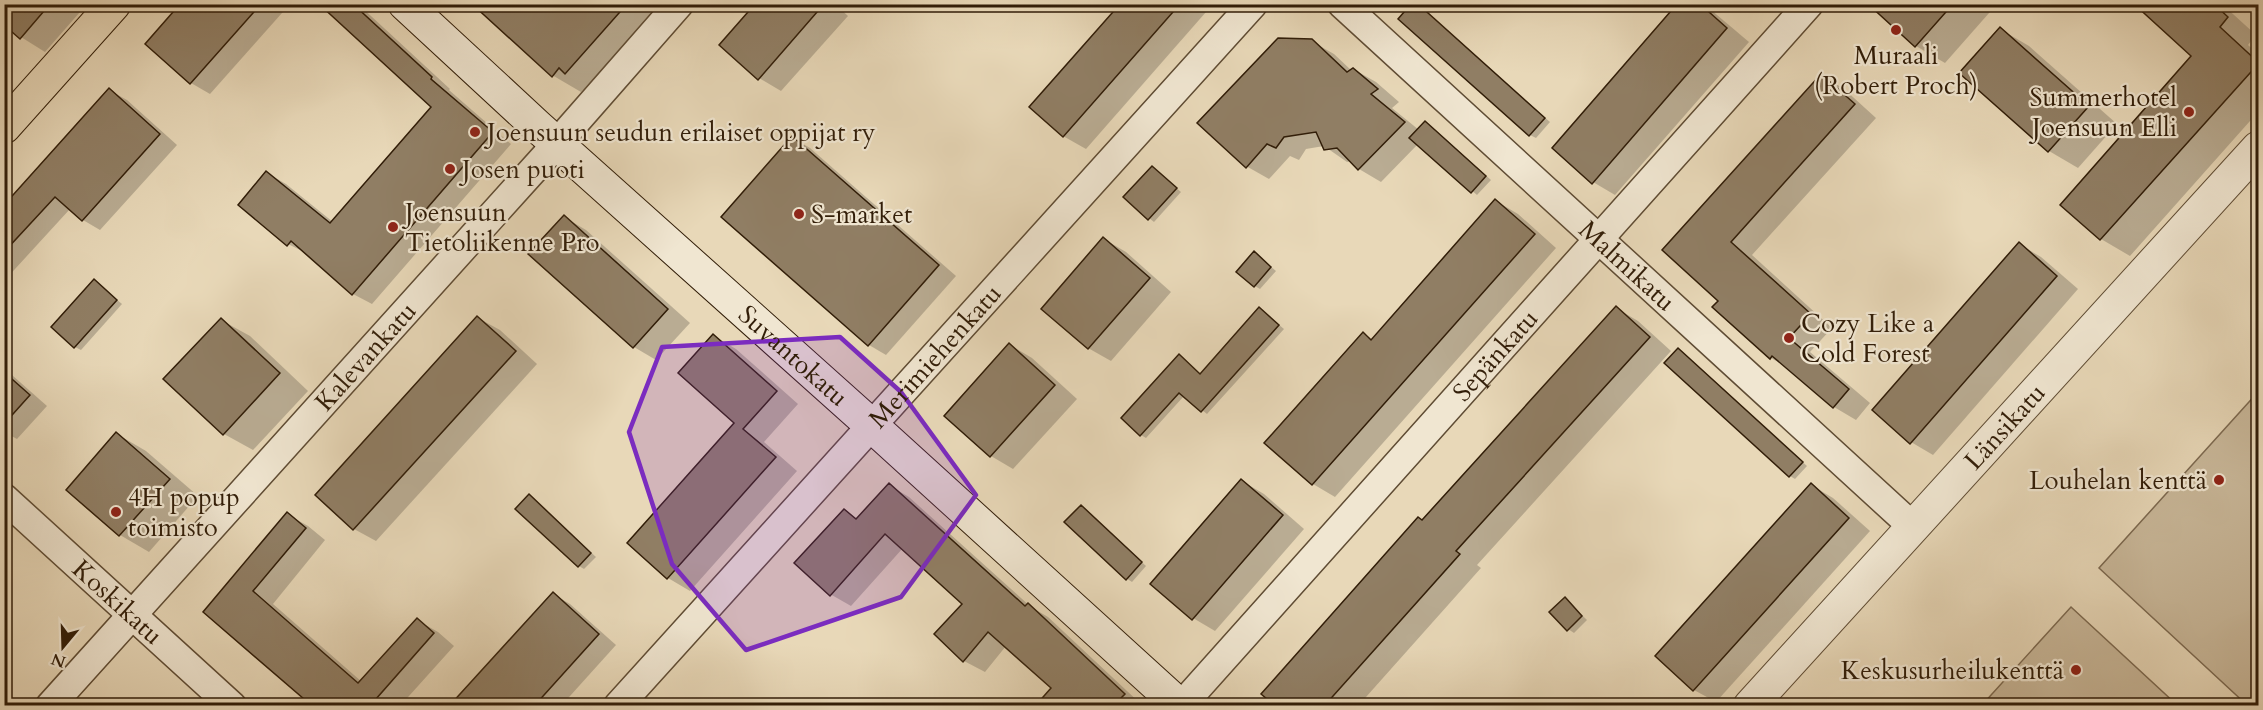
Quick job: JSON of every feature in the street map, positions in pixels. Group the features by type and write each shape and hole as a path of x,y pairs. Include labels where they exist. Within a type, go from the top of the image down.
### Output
{"main road":[{"path":"4,127 114,4"},
{"name":"Suvantokatu","path":"405,4 1180,705"},
{"name":"Länsikatu","path":"1750,705 2259,148"}],"street":[{"name":"Kalevankatu","path":"50,705 680,4"},
{"name":"Merimiehenkatu","path":"618,705 1253,4"},
{"name":"Malmikatu","path":"1342,4 1912,526"},
{"name":"Sepänkatu","path":"1180,705 1809,4"},
{"name":"Koskikatu","path":"4,498 232,705"}],"highlighted area":[{"path":"840,337 901,392 976,495 901,597 746,650 672,564 629,432 662,347"}],"shaded area":[{"name":"Louhelan kenttä","path":"2258,392 2258,705 2248,706 2099,568"},
{"name":"Keskusurheilukenttä","path":"2071,607 2177,705 1982,705"}],"building":[{"path":"4,4 50,4 20,39 4,25"},
{"path":"180,4 261,4 190,84 145,44"},
{"path":"319,4 353,4 432,77 431,79 493,132 352,295 291,241 287,246 238,205 266,171 330,223 431,107"},
{"path":"472,4 627,4 565,74 559,68 552,77"},
{"path":"755,4 824,4 758,80 719,45"},
{"path":"1120,4 1180,4 1063,137 1029,107"},
{"path":"1411,4 1418,4 1545,118 1529,136 1398,19"},
{"path":"1677,4 1700,4 1727,28 1592,184 1552,148"},
{"path":"1868,4 1953,4 1915,47"},
{"path":"2134,4 2214,4 2228,17 2220,27 2259,63 2100,240 2060,205 2191,56"},
{"path":"2000,27 2089,106 2048,152 1959,73"},
{"path":"1278,38 1312,39 1347,72 1353,68 1378,89 1371,94 1405,122 1358,170 1337,148 1324,150 1316,132 1284,137 1276,148 1267,144 1246,168 1197,123"},
{"path":"1821,74 1855,104 1731,242 1811,314 1789,338 1849,389 1833,408 1772,356 1770,359 1712,307 1718,301 1662,250"},
{"path":"109,88 160,134 82,221 55,197 4,252 4,205"},
{"path":"1425,121 1486,176 1471,193 1409,138"},
{"path":"792,136 939,265 868,346 721,217"},
{"path":"1152,166 1177,188 1148,220 1123,197"},
{"path":"1495,199 1535,234 1312,485 1264,443 1363,332 1371,340"},
{"path":"564,215 668,309 633,348 528,254"},
{"path":"1103,237 1150,278 1088,349 1041,309"},
{"path":"2019,242 2057,276 1910,444 1872,410"},
{"path":"1254,251 1271,267 1254,287 1236,272"},
{"path":"94,279 117,300 74,348 51,327"},
{"path":"1616,306 1650,337 1456,551 1460,554 1325,705 1274,705 1261,694 1418,517 1422,520"},
{"path":"1259,307 1279,325 1201,412 1179,393 1140,436 1121,418 1179,354 1200,374"},
{"path":"477,316 516,351 353,530 315,495"},
{"path":"221,318 280,373 223,435 163,379"},
{"path":"713,334 777,391 743,429 776,457 667,579 627,543 734,423 678,373"},
{"path":"1009,343 1055,385 990,457 944,416"},
{"path":"1678,348 1803,462 1789,477 1664,363"},
{"path":"4,372 30,395 4,424"},
{"path":"116,432 170,479 119,536 66,490"},
{"path":"1241,479 1283,515 1192,620 1150,584"},
{"path":"889,483 1025,606 1028,603 1125,694 1114,705 1036,705 1051,688 988,632 963,662 934,634 962,604 885,534 830,596 794,563 844,509 856,519"},
{"path":"1811,483 1849,518 1693,691 1655,656"},
{"path":"529,494 591,553 578,567 515,509"},
{"path":"1081,505 1142,562 1126,580 1064,522"},
{"path":"287,512 306,528 253,591 358,683 417,618 434,633 376,699 384,705 311,705 203,612"},
{"path":"553,592 599,634 535,705 450,705"},
{"path":"1565,597 1582,616 1567,631 1549,612"}],"place":[{"name":"Muraali (Robert Proch)","path":"1896,30"},
{"name":"Summerhotel Joensuun Elli","path":"2189,112"},
{"name":"Joensuun seudun erilaiset oppijat ry","path":"475,132"},
{"name":"Josen puoti","path":"450,169"},
{"name":"S-market","path":"799,214"},
{"name":"Joensuun Tietoliikenne Pro","path":"393,227"},
{"name":"Cozy Like a Cold Forest","path":"1789,338"},
{"name":"Louhelan kenttä","path":"2219,480"},
{"name":"4H popup toimisto","path":"116,512"},
{"name":"Keskusurheilukenttä","path":"2076,670"}]}
